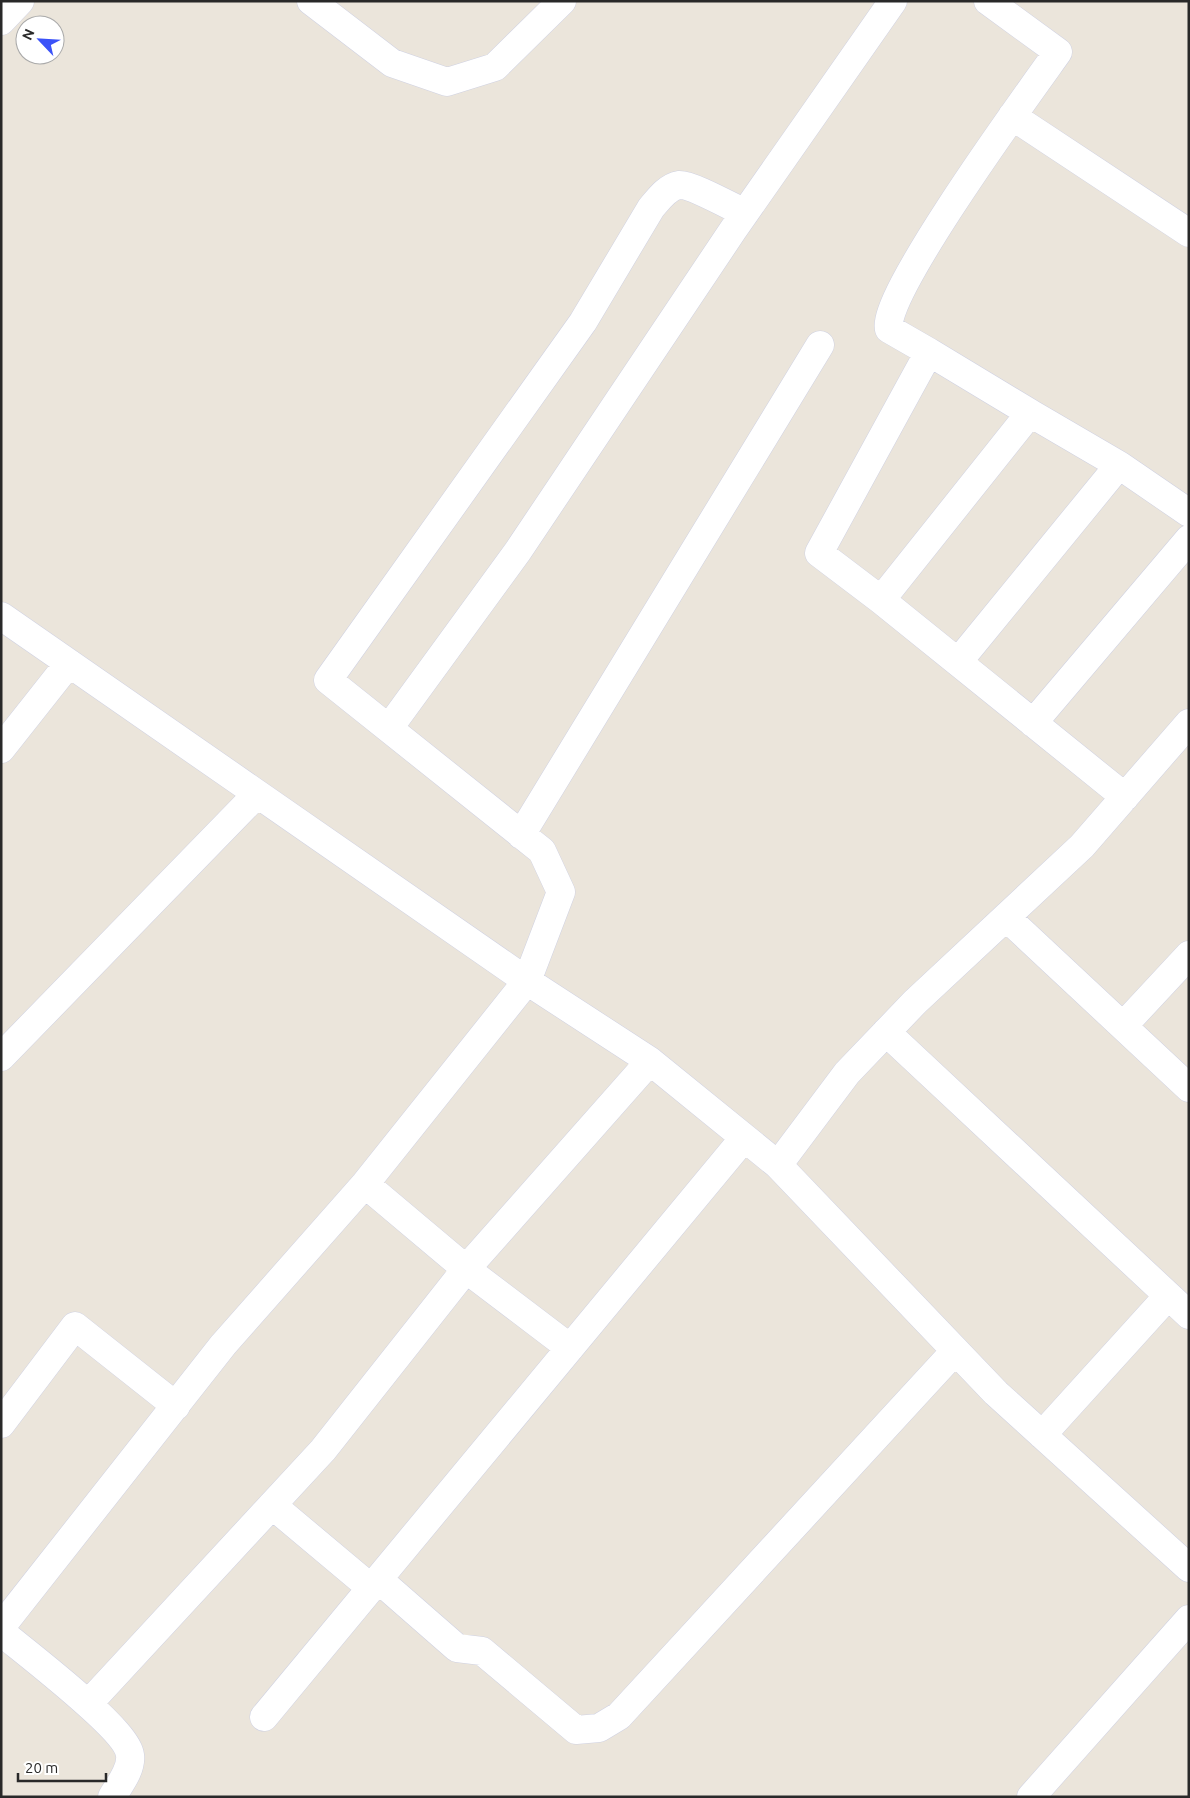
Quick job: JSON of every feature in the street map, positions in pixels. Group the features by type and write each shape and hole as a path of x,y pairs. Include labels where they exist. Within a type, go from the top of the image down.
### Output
{"street":[{"path":"1,21 20,1"},
{"path":"311,1 392,63 447,82 495,67 562,1"},
{"path":"389,728 518,551 745,213 894,1"},
{"path":"988,1 1058,52 1012,116 911,269 889,314 887,324 889,329 1119,465 1189,513"},
{"path":"1012,116 1189,233"},
{"path":"1,1626 223,1345 365,1184 527,981 561,892 542,851 328,680 583,322 651,208 665,192 679,185 696,190 745,213"},
{"path":"521,835 820,345"},
{"path":"929,352 819,553 881,600 1125,797"},
{"path":"881,600 1030,414"},
{"path":"958,662 1119,465"},
{"path":"1033,723 1189,539"},
{"path":"1,616 527,981 650,1061 778,1165 996,1393 1189,1568"},
{"path":"1,749 69,663"},
{"path":"778,1165 847,1073 915,1002 1082,846 1189,723"},
{"path":"1,1057 257,794"},
{"path":"1006,917 1189,1088"},
{"path":"1123,1026 1189,955"},
{"path":"886,1032 1189,1315"},
{"path":"88,1704 323,1450 466,1269 650,1061"},
{"path":"264,1716 744,1138"},
{"path":"365,1184 466,1269 570,1348"},
{"path":"1042,1434 1168,1296"},
{"path":"1,1424 75,1326 176,1406"},
{"path":"272,1505 457,1648 482,1651 576,1730 599,1728 619,1716 956,1351"},
{"path":"1031,1797 1189,1619"},
{"path":"1,1632 88,1704 128,1745 129,1766 112,1797"}]}
